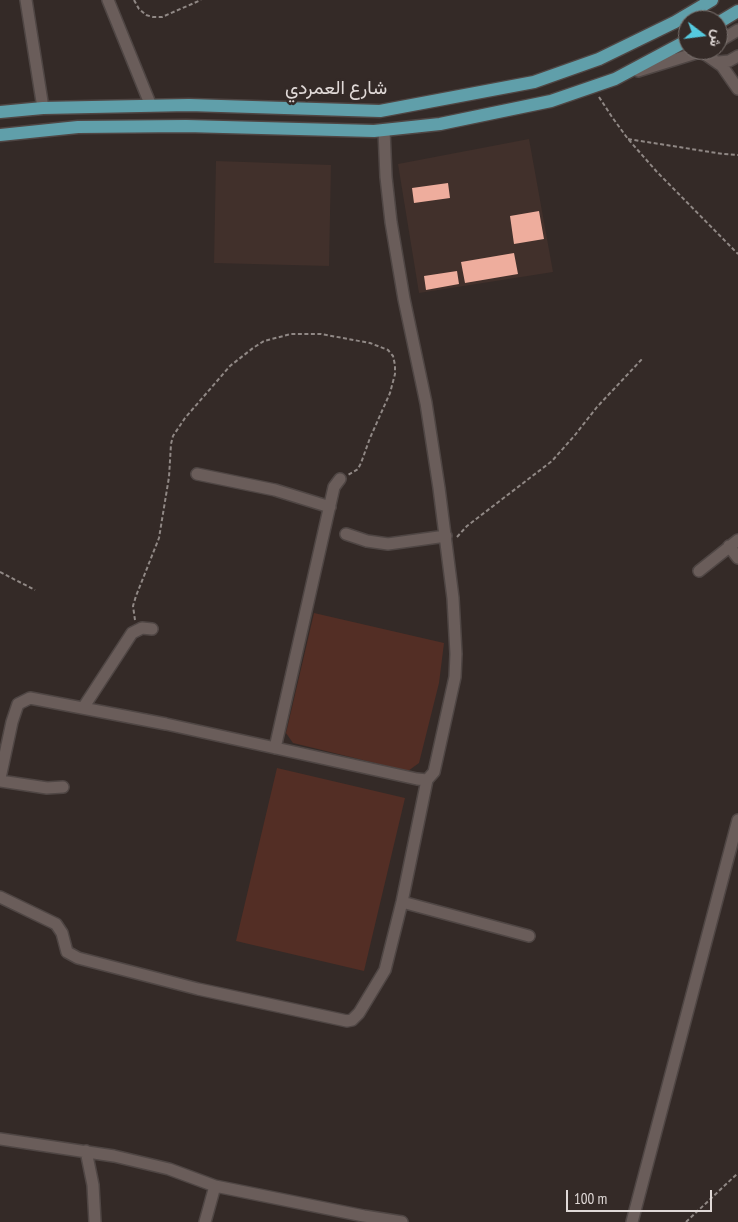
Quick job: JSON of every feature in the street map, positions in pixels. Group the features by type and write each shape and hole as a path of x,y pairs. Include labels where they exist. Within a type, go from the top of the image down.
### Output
{"main road":[{"name":"شارع العمردي","path":"0,112 43,108 190,105 380,111 534,82 599,59 675,22 712,0"},
{"path":"0,135 78,127 186,126 384,130 440,124 551,101 615,79 678,45"}],"street":[{"path":"26,0 43,108"},
{"path":"108,0 151,106"},
{"path":"719,62 729,61 738,56"},
{"path":"615,79 678,58"},
{"path":"716,60 738,89"},
{"path":"0,897 56,924 62,933 67,952 78,958 198,989 347,1021 352,1020 359,1013 385,970 402,902 427,780 431,777 437,764 455,677 455,628 446,536 426,402 404,299 391,222 386,177 384,130"},
{"path":"197,474 275,490 330,507"},
{"path":"275,748 334,487 340,479"},
{"path":"346,534 367,541 388,544 446,536"},
{"path":"699,571 734,543 738,558"},
{"path":"83,708 128,638 136,630 142,628 152,629"},
{"path":"63,787 48,788 0,780 12,722 18,704 30,698 427,780"},
{"path":"632,1222 738,820"},
{"path":"402,902 529,936"},
{"path":"0,1138 86,1151 147,1163 215,1186 402,1222"},
{"path":"86,1151 93,1185 95,1222"},
{"path":"205,1222 215,1186"}],"path":[{"path":"134,0 139,9 146,15 153,17 162,17 201,0"},
{"path":"593,86 628,139 738,254"},
{"path":"628,139 738,155"},
{"path":"136,630 133,606 159,538 169,477 173,436 185,418 230,366 264,341 291,334 321,334 375,344 388,350 393,356 396,365 393,383 370,438 364,458 358,468 340,479"},
{"path":"448,552 456,538 467,526 552,461 596,407 643,358"},
{"path":"0,572 35,590"},
{"path":"686,1222 738,1173"}],"shaded area":[{"path":"529,139 553,272 419,293 398,164"},
{"path":"216,161 331,165 329,266 214,263"},
{"path":"314,613 444,643 439,683 419,763 408,771 293,743 286,733"},
{"path":"277,768 405,798 364,971 236,941"}],"building":[{"path":"448,183 450,198 414,203 412,188"},
{"path":"539,211 544,239 514,244 510,216"},
{"path":"514,253 518,274 465,283 461,262"},
{"path":"457,271 459,284 426,290 424,276"}]}
